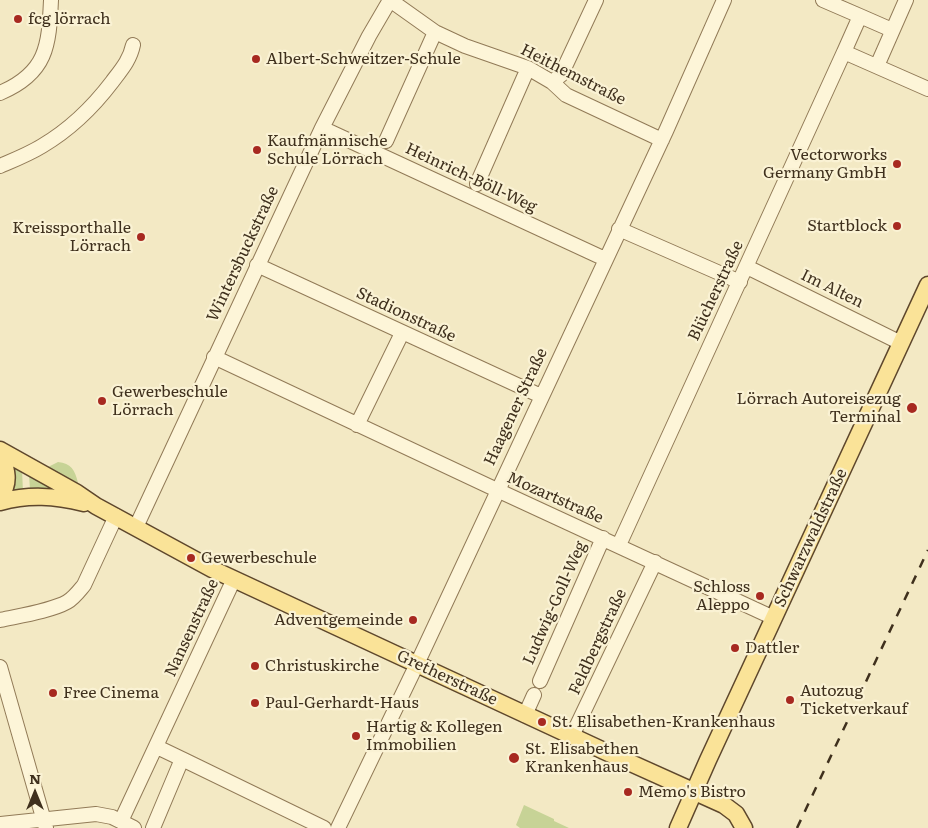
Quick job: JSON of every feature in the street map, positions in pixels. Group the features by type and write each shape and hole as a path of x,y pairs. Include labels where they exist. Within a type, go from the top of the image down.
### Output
{"main road":[{"name":"Schwarzwaldstraße","path":"678,828 928,285"},
{"name":"Gretherstraße","path":"0,450 191,558 525,715 724,805 731,809 740,819 744,828"},
{"path":"0,450 7,478 0,496"},
{"name":"Gretherstraße","path":"0,502 46,496 96,506"}],"street":[{"path":"0,94 24,80 36,68 44,55 49,37 51,0"},
{"name":"Heithemstraße","path":"390,0 435,32 464,46 528,68 552,82 566,95 662,140"},
{"name":"Wintersbuckstraße","path":"136,527 322,128 369,36 390,0"},
{"path":"552,82 561,75 596,0"},
{"name":"Haagener Straße","path":"338,828 417,664 662,140 724,0"},
{"path":"824,0 892,30"},
{"path":"877,66 906,0"},
{"name":"Blücherstraße","path":"619,545 860,16"},
{"path":"386,142 435,32"},
{"path":"0,166 42,146 65,130 94,104 123,68 131,54 133,45"},
{"path":"844,52 928,90"},
{"path":"478,184 528,68"},
{"name":"Heinrich-Böll-Weg","path":"322,128 605,259"},
{"path":"619,229 740,282"},
{"name":"Stadionstraße","path":"257,265 541,396"},
{"name":"Im Alten","path":"747,267 901,343"},
{"path":"357,425 402,333"},
{"name":"Mozartstraße","path":"214,357 774,618"},
{"path":"0,620 50,608 67,602 76,594 84,585 116,516"},
{"name":"Ludwig-Goll-Weg","path":"540,681 603,538"},
{"name":"Feldbergstraße","path":"572,736 655,562"},
{"name":"Nansenstraße","path":"121,821 234,579"},
{"path":"0,667 45,823"},
{"path":"525,715 534,695"},
{"path":"157,747 324,828"},
{"path":"153,828 182,759"},
{"path":"0,824 45,823 96,814 112,817 134,828"}],"green space":[{"path":"58,462 72,468 78,483 48,467"},
{"path":"13,465 22,470 23,492 12,494"},
{"path":"29,474 74,497 30,490"},
{"path":"524,805 569,828 520,828 516,825"}],"railway":[{"path":"797,828 928,550"}],"place":[{"name":"fcg lörrach","path":"18,19"},
{"name":"Albert-Schweitzer-Schule","path":"256,59"},
{"name":"Kaufmännische Schule Lörrach","path":"257,150"},
{"name":"Vectorworks Germany GmbH","path":"897,164"},
{"name":"Startblock","path":"897,226"},
{"name":"Kreissporthalle Lörrach","path":"141,237"},
{"name":"Gewerbeschule Lörrach","path":"102,401"},
{"name":"Lörrach Autoreisezug Terminal","path":"912,408"},
{"name":"Gewerbeschule","path":"191,558"},
{"name":"Schloss Aleppo","path":"760,596"},
{"name":"Adventgemeinde","path":"413,620"},
{"name":"Dattler","path":"735,648"},
{"name":"Christuskirche","path":"255,666"},
{"name":"Free Cinema","path":"53,693"},
{"name":"Autozug Ticketverkauf","path":"790,700"},
{"name":"Paul-Gerhardt-Haus","path":"255,703"},
{"name":"St. Elisabethen-Krankenhaus","path":"542,722"},
{"name":"Hartig & Kollegen Immobilien","path":"356,736"},
{"name":"St. Elisabethen Krankenhaus","path":"514,758"},
{"name":"Memo's Bistro","path":"628,792"}]}
